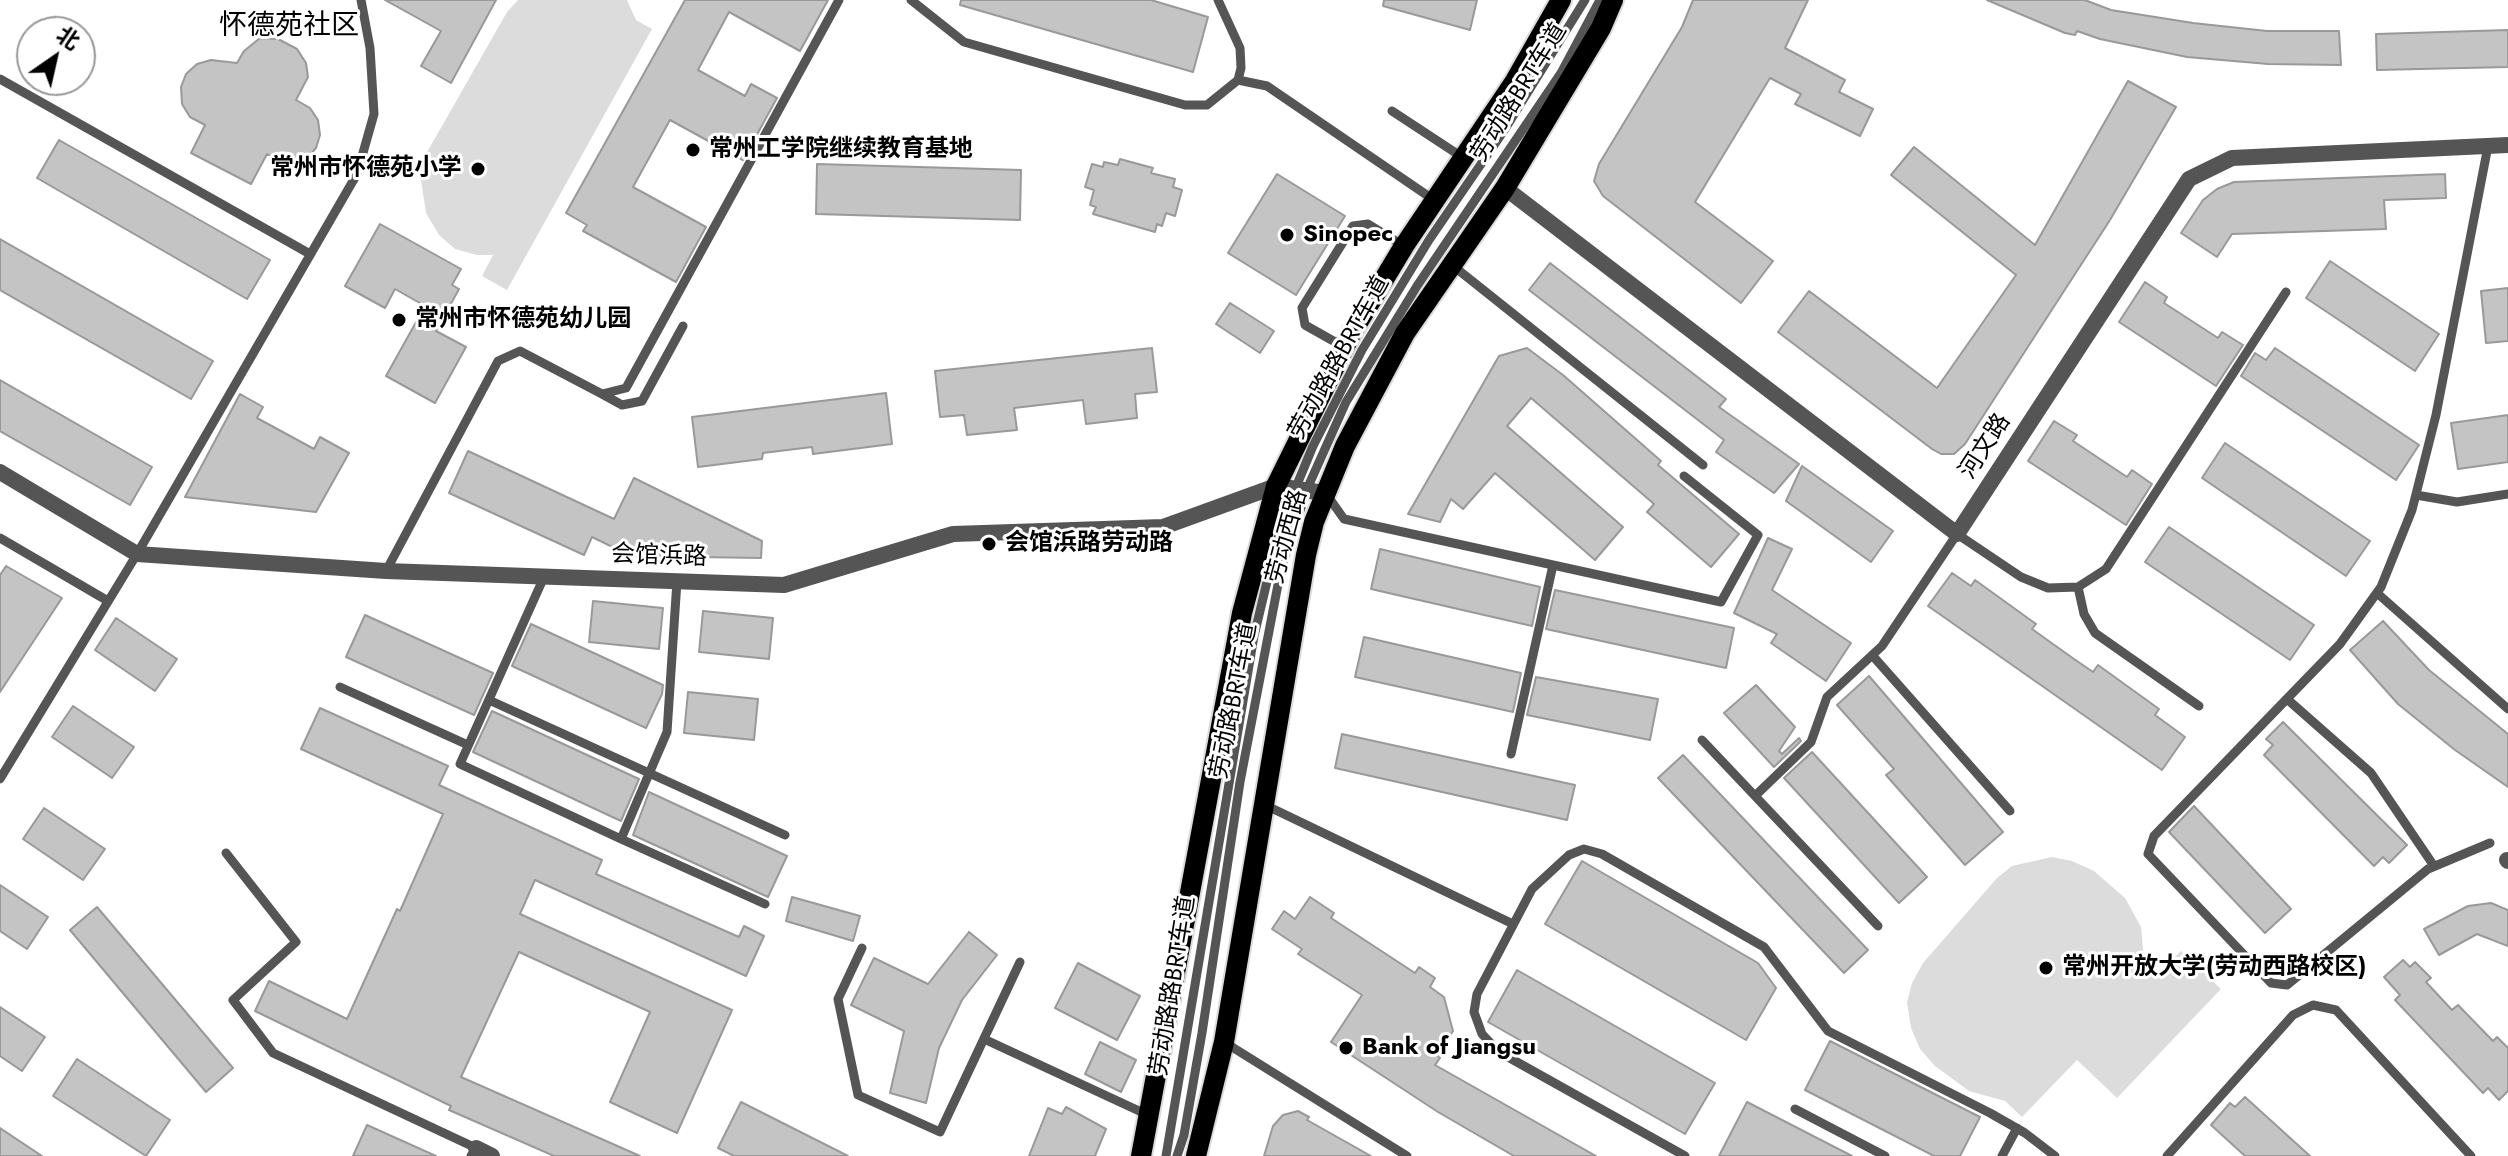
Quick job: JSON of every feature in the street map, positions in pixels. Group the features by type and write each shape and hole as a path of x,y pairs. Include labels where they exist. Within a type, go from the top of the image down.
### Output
{"main road":[{"name":"劳动西路","path":"1141,1156 1242,613 1301,489 1344,348 1404,246 1515,81 1561,0"},
{"name":"劳动西路","path":"1301,489 1345,446 1405,333 1505,188 1601,28 1613,0"},
{"name":"劳动西路","path":"1196,1156 1224,1042 1314,522 1301,489"}],"street":[{"name":"河文路","path":"1957,534 2189,179 2232,158 2508,145"},
{"path":"1505,188 1957,534"},
{"name":"会馆浜路","path":"0,472 137,554 386,571 784,585 953,534 1163,527 1301,489"},
{"path":"474,1152 492,1156"}],"lane":[{"path":"0,779 137,554 357,174 374,114 370,48 361,0"},
{"path":"602,394 626,388 839,0"},
{"path":"911,0 964,42 1185,105 1207,105 1238,80 1240,48 1218,0"},
{"name":"劳动路路BRT车道","path":"1166,1156 1254,636 1276,544 1301,489 1313,446 1362,350 1429,240 1505,129 1585,0"},
{"name":"劳动路BRT车道","path":"1177,1156 1184,1135 1199,1048 1240,782 1281,569 1301,489 1346,402 1417,286 1561,73 1600,0"},
{"path":"0,79 310,254"},
{"path":"1238,80 1267,86 1434,200"},
{"path":"1392,111 1462,157"},
{"path":"2488,146 2436,415 2412,510 2377,593 2340,644 2154,836 2148,854 2271,983 2287,985 2434,866 2490,843"},
{"path":"1344,348 1305,325 1302,308 1353,226 1368,224 1404,246"},
{"path":"1452,265 1703,465"},
{"path":"1755,796 1811,742 1827,697 1882,646 1957,534 2021,577 2048,588 2078,587 2106,569 2286,292"},
{"path":"386,571 498,361 520,351 622,405 642,401 683,326"},
{"path":"1301,489 1344,519 1721,602 1758,535 1684,476"},
{"path":"2416,495 2457,502 2508,494"},
{"path":"0,538 108,601"},
{"path":"1511,754 1553,565"},
{"path":"544,577 460,764 765,904"},
{"path":"621,839 667,732 677,581"},
{"path":"2078,587 2084,614 2095,633 2199,706"},
{"path":"2377,593 2508,709"},
{"path":"1872,655 2010,811"},
{"path":"340,687 468,745"},
{"path":"2287,699 2371,773 2434,866"},
{"path":"489,700 785,835"},
{"path":"1702,740 1878,926"},
{"path":"1263,804 1513,924"},
{"path":"1685,1156 1513,1062 1482,1034 1474,1012 1477,994 1532,889 1569,855 1584,849 1602,854 1764,947 1828,1031 2017,1128 2055,1156"},
{"path":"226,853 296,942 233,1000 273,1053 474,1152"},
{"path":"862,948 838,999 858,1095 940,1132 1020,962"},
{"path":"2167,1156 2293,1015 2313,1005 2336,1010 2471,1156"},
{"path":"984,1039 1150,1116"},
{"path":"1224,1042 1407,1156"},
{"path":"1795,1109 1885,1156"},
{"path":"2002,1156 2017,1128"}],"shaded area":[{"name":"常州市怀德苑小学","path":"518,0 627,0 636,20 652,29 507,290 482,276 493,255 477,255 455,249 439,235 426,213 421,180 426,154 507,12"},
{"path":"2052,857 2072,861 2094,871 2125,898 2141,927 2144,960 2158,974 2181,951 2221,989 2117,1098 2077,1060 2022,1117 2005,1101 1969,1091 1935,1066 1920,1049 1911,1028 1907,1002 1912,983 1923,963 1997,878 2012,866"}],"building":[{"path":"385,0 496,0 451,83 421,66 441,31"},
{"path":"685,0 828,0 800,51 729,12 698,70 745,96 751,84 777,98 743,160 670,120 633,187 706,227 676,282 583,231 587,225 566,213"},
{"path":"961,0 1151,0 1208,17 1193,72 960,5"},
{"path":"1384,0 1477,0 1470,30 1383,6"},
{"path":"1693,0 1808,0 1785,48 1845,80 1839,92 1873,109 1860,136 1795,104 1801,94 1770,78 1695,202 1773,261 1741,303 1603,196 1594,181 1599,164 1682,27"},
{"path":"1987,0 2085,0 2111,10 2193,23 2267,31 2339,31 2341,65 2268,64 2187,57 2100,39 2077,31 2075,35 2065,33"},
{"path":"2508,30 2508,67 2377,70 2376,34"},
{"path":"260,38 278,39 297,49 306,63 308,77 296,100 310,108 318,120 320,135 316,148 305,161 281,162 267,154 251,184 191,153 205,125 190,117 182,104 181,87 186,74 197,64 211,60 237,63 244,51"},
{"path":"2128,81 2176,107 2110,220 1965,444 1954,454 1941,454 1932,449 1778,332 1809,291 1937,388 2016,275 1891,175 1914,147 2035,245"},
{"path":"59,140 270,260 247,299 37,178"},
{"path":"1120,159 1153,168 1151,173 1175,179 1173,187 1182,190 1175,216 1166,213 1162,226 1157,224 1155,232 1093,214 1096,207 1090,205 1094,190 1085,187 1092,164 1103,167 1104,162 1118,165"},
{"path":"817,164 1021,170 1020,220 816,214"},
{"name":"Sinopec","path":"1277,174 1345,216 1296,295 1228,253"},
{"path":"2445,174 2446,198 2384,200 2386,229 2232,234 2217,257 2181,233 2203,200 2217,189 2234,182"},
{"path":"380,224 461,269 452,285 459,289 436,331 466,347 435,403 386,376 425,306 395,289 385,308 345,286"},
{"path":"0,239 213,361 191,399 0,290"},
{"path":"2330,261 2439,334 2415,371 2306,298"},
{"path":"1550,263 1726,399 1719,407 1799,464 1774,493 1716,452 1724,440 1529,290"},
{"path":"2145,282 2167,297 2164,303 2218,338 2222,332 2243,345 2216,386 2119,322"},
{"path":"2508,288 2508,341 2486,343 2481,291"},
{"path":"1230,303 1274,331 1260,353 1216,324"},
{"path":"1152,348 1157,392 1135,394 1137,418 1086,424 1083,400 1014,408 1017,430 967,435 964,415 940,417 935,371"},
{"path":"1527,348 1563,375 1661,461 1658,465 1739,534 1711,567 1647,512 1654,504 1531,398 1507,426 1623,527 1595,560 1495,473 1463,509 1451,499 1440,522 1408,514 1499,356"},
{"path":"2275,348 2419,445 2396,480 2241,376 2255,353 2266,360"},
{"path":"0,380 152,467 130,505 0,431"},
{"path":"886,393 892,444 813,454 812,447 763,453 762,459 698,467 692,417"},
{"path":"240,394 263,407 257,418 314,449 320,437 349,453 316,512 185,497"},
{"path":"2508,415 2508,462 2458,469 2451,423"},
{"path":"2054,421 2077,435 2073,441 2127,477 2132,470 2152,484 2126,525 2028,461"},
{"path":"2225,443 2370,541 2346,576 2202,478"},
{"path":"468,451 614,519 634,478 762,541 761,558 631,556 592,537 584,555 449,493"},
{"path":"1802,466 1893,531 1871,562 1786,501"},
{"path":"2169,527 2314,625 2290,660 2145,562"},
{"path":"1768,538 1792,549 1772,590 1851,643 1826,681 1771,643 1777,634 1734,613"},
{"path":"1380,549 1540,587 1532,626 1371,589"},
{"path":"6,566 62,598 0,692 0,575"},
{"path":"1952,573 1971,586 1975,580 2036,624 2032,629 2074,659 2093,672 2098,665 2159,709 2155,715 2185,737 2162,770 1928,606"},
{"path":"1555,590 1734,628 1726,668 1546,629"},
{"path":"593,601 663,608 659,649 589,642"},
{"path":"703,611 773,618 769,659 699,652"},
{"path":"365,615 493,673 474,715 346,657"},
{"path":"116,618 177,659 155,691 95,650"},
{"path":"2383,621 2429,670 2508,734 2508,787 2398,704 2350,650"},
{"path":"531,624 663,685 646,728 512,666"},
{"path":"1364,637 1521,673 1513,712 1355,677"},
{"path":"1869,676 2003,832 1965,865 1886,775 1894,769 1837,705"},
{"path":"1536,677 1658,699 1650,740 1527,715"},
{"path":"1756,685 1795,727 1779,751 1782,754 1799,738 1801,741 1774,767 1724,713"},
{"path":"688,692 758,699 754,740 684,733"},
{"path":"73,706 134,747 112,778 52,737"},
{"path":"320,708 448,766 439,785 602,860 596,874 739,937 744,926 764,936 746,976 535,880 520,914 732,1010 677,1133 610,1102 650,1012 519,952 461,1077 640,1156 554,1156 449,1110 451,1106 255,1011 269,981 347,1019 443,814 301,749"},
{"path":"492,711 639,779 621,821 473,752"},
{"path":"2283,722 2407,845 2389,863 2383,857 2374,866 2264,755 2273,745 2266,739"},
{"path":"1342,734 1575,785 1567,820 1335,768"},
{"path":"1812,752 1927,877 1899,903 1784,778"},
{"path":"1683,755 1868,950 1844,973 1658,778"},
{"path":"649,792 787,856 768,897 633,835"},
{"path":"2194,806 2291,909 2265,933 2169,832"},
{"path":"44,808 105,849 83,880 23,839"},
{"path":"1582,861 1758,963 1776,988 1746,1040 1545,924"},
{"path":"0,885 48,917 27,949 0,931"},
{"path":"792,897 860,916 853,941 786,921"},
{"path":"1310,897 1334,913 1331,918 1415,973 1419,967 1435,978 1430,987 1444,997 1453,1031 1437,1055 1440,1058 1435,1065 1596,1156 1514,1156 1438,1112 1331,1042 1362,995 1298,954 1302,949 1272,929 1284,911 1295,919"},
{"path":"2491,903 2508,910 2508,946 2477,934 2439,955 2424,929 2468,906"},
{"path":"97,907 233,1068 206,1092 70,930"},
{"path":"969,932 997,955 962,1000 939,1048 926,1103 890,1093 904,1031 851,1005 874,958 928,984"},
{"path":"2403,960 2410,967 2415,962 2431,978 2426,982 2452,1010 2458,1005 2493,1041 2497,1037 2508,1048 2508,1091 2499,1100 2488,1088 2483,1093 2395,1000 2400,995 2384,977"},
{"path":"1078,963 1140,996 1117,1040 1055,1008"},
{"path":"1517,970 1715,1083 1685,1134 1488,1022"},
{"path":"0,1007 45,1037 22,1071 0,1056"},
{"path":"1830,1041 1980,1117 1960,1156 1934,1156 1805,1090"},
{"path":"1100,1042 1136,1060 1121,1092 1085,1074"},
{"path":"77,1059 170,1120 146,1156 53,1096"},
{"path":"2245,1097 2310,1156 2245,1156 2211,1125 2230,1103 2235,1107"},
{"path":"741,1102 848,1156 734,1156 718,1148"},
{"path":"1747,1102 1852,1156 1719,1156"},
{"path":"1066,1107 1106,1129 1095,1156 1029,1156 1048,1108 1062,1114"},
{"path":"1298,1111 1309,1117 1307,1120 1371,1156 1264,1156 1273,1126 1283,1115"},
{"path":"367,1125 436,1156 353,1156"},
{"path":"0,1128 42,1156 0,1156"}],"place":[{"name":"常州工学院继续教育基地","path":"693,150"},
{"name":"常州市怀德苑小学","path":"478,169"},
{"name":"Sinopec","path":"1287,235"},
{"name":"常州市怀德苑幼儿园","path":"399,320"},
{"name":"会馆浜路劳动路","path":"989,544"},
{"name":"常州开放大学(劳动西路校区)","path":"2046,968"},
{"name":"Bank of Jiangsu","path":"1346,1048"}],"district":[{"name":"怀德苑社区","path":"289,27"}]}
